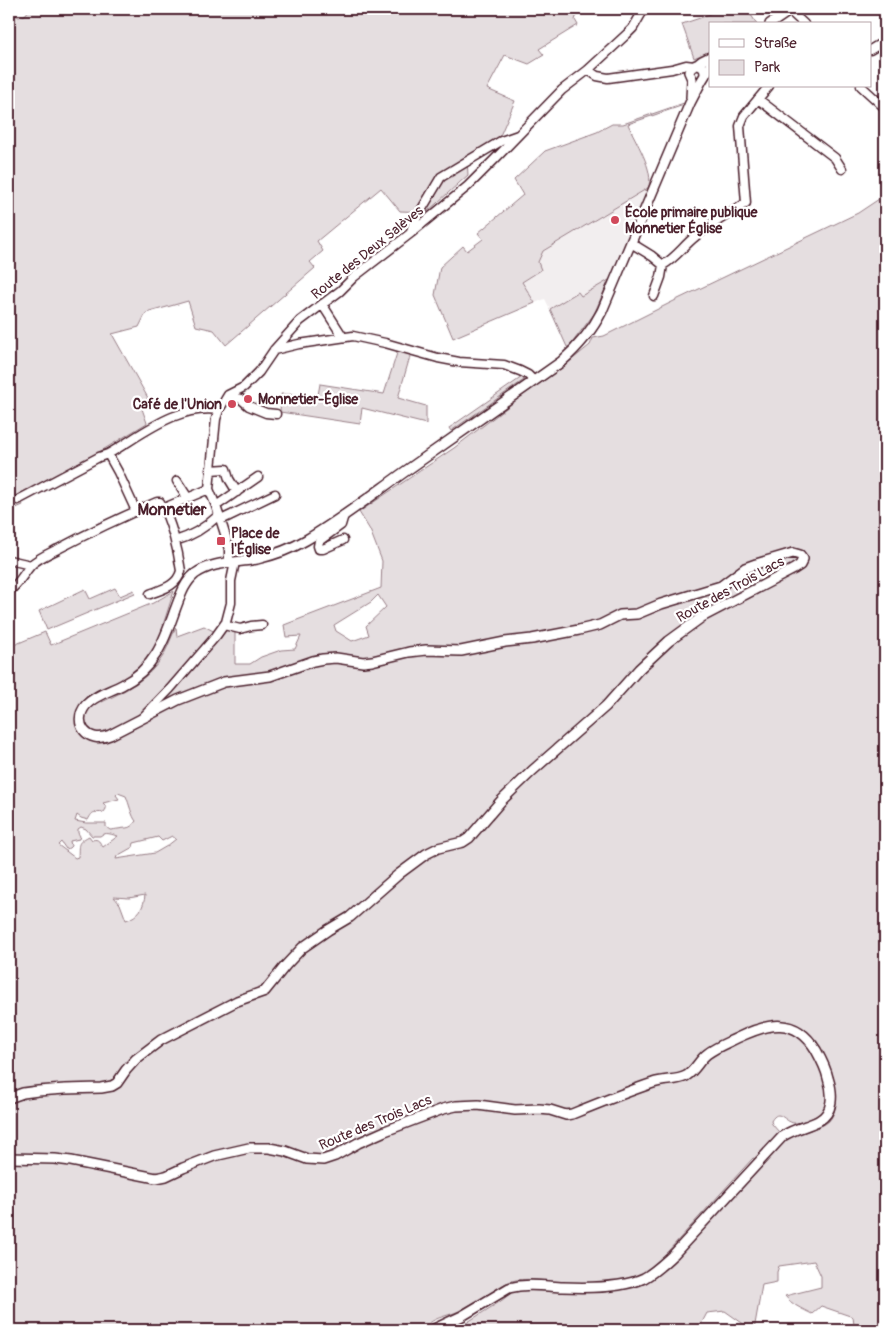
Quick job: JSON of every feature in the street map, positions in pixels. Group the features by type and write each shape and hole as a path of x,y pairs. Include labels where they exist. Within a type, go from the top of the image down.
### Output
{"street":[{"name":"Route des Deux Salèves","path":"224,625 228,618 231,603 232,562 220,517 209,489 216,419 228,395 244,387 259,372 274,350 300,321 340,291 354,277 468,186 562,90 588,70 627,34 644,9"},
{"path":"773,22 791,10 802,22"},
{"path":"872,49 885,41"},
{"path":"690,103 692,90 690,70 709,58"},
{"path":"232,562 266,557 282,552 307,539 344,515 561,362 592,328 598,319 690,103 706,74 703,67 696,65 608,78 597,76 588,70"},
{"path":"672,68 683,72 696,81 706,74"},
{"path":"654,296 663,265 673,259 696,236 746,203 740,126 744,116 767,88"},
{"path":"863,88 885,108"},
{"path":"758,99 835,158 842,169"},
{"path":"411,233 413,224 441,178 501,141 520,134"},
{"path":"631,243 663,265"},
{"path":"322,304 342,337"},
{"path":"274,350 299,344 353,336 438,358 459,362 504,365 528,375 534,380"},
{"path":"228,395 241,399 249,406 266,413 276,414"},
{"path":"18,500 108,454 172,416 186,411 205,408 219,410"},
{"path":"108,454 136,510"},
{"path":"210,470 226,468 229,479 237,492"},
{"path":"216,506 258,477"},
{"path":"177,481 188,498"},
{"path":"164,508 209,489"},
{"path":"175,541 201,530 220,517 275,494"},
{"path":"9,591 21,580 31,565 39,559 136,510 160,502 164,508 175,541 181,571 174,584 150,594"},
{"path":"343,540 323,549 319,549 318,546 319,541 341,524 344,515"},
{"name":"Route des Trois Lacs","path":"9,1098 23,1093 38,1091 112,1086 117,1083 136,1059 161,1040 237,1000 265,991 302,948 356,913 399,874 433,851 463,842 469,838 501,801 532,771 603,709 638,669 669,641 702,617 794,569 800,565 803,559 800,555 793,553 756,564 745,568 721,586 661,604 637,614 620,616 586,629 461,651 415,651 363,662 336,658 313,661 270,676 233,680 214,685 178,700 110,735 98,738 86,732 80,719 82,711 89,702 130,681 150,663 164,640 184,587 194,575 218,564 232,562"},
{"path":"9,560 31,565"},
{"path":"141,719 170,689 224,625 240,629 262,625"},
{"name":"Route des Trois Lacs","path":"9,1158 71,1161 156,1178 166,1176 188,1165 214,1156 249,1148 269,1148 307,1158 323,1160 385,1131 451,1107 469,1105 505,1109 539,1109 566,1115 572,1114 652,1083 686,1076 709,1052 760,1028 776,1025 792,1028 802,1033 809,1040 824,1064 830,1084 832,1096 829,1109 823,1118 797,1128 783,1136 674,1254 646,1277 622,1284 564,1287 525,1284 509,1288 462,1316 432,1330"}],"shaded area":[{"name":"École primaire publique Monnetier Église","path":"648,188 609,280 581,296 578,292 550,309 545,299 535,303 522,282 541,270 538,262 543,251"}],"green space":[{"path":"30,9 579,9 575,20 578,25 539,49 544,55 529,64 505,55 487,89 515,101 499,138 467,158 468,175 427,212 400,211 381,188 317,241 323,251 310,262 315,268 226,345 214,330 196,326 188,301 146,313 139,327 112,334 148,398 140,403 147,423 73,468 19,496 23,505 9,511 9,16 13,14 19,17 25,15"},
{"path":"721,9 747,9 756,22 709,22 709,51 694,58 682,24"},
{"path":"684,103 684,105 628,124 647,165 650,181 648,188 543,251 538,262 541,270 522,282 535,303 453,338 435,295 440,267 463,246 467,251 483,239 478,233 523,195 514,180 545,151 597,132 612,124 623,124"},
{"path":"885,195 885,1330 850,1330 854,1325 853,1317 821,1306 812,1314 787,1299 785,1296 821,1287 821,1276 814,1261 779,1266 777,1282 762,1285 754,1330 725,1311 707,1313 698,1330 455,1330 518,1290 578,1292 623,1289 647,1281 667,1266 688,1245 786,1140 829,1121 834,1112 836,1101 835,1089 828,1064 810,1035 789,1023 794,1034 808,1047 824,1078 827,1096 826,1104 822,1111 813,1117 797,1123 790,1122 779,1115 774,1117 771,1121 772,1124 779,1132 776,1137 756,1159 753,1158 659,1261 636,1277 616,1282 592,1284 527,1279 516,1280 459,1311 430,1322 423,1330 9,1330 9,866 13,863 13,859 9,857 9,647 45,632 51,645 153,603 174,591 163,625 166,627 156,648 135,672 103,689 102,702 128,689 151,671 163,656 176,628 177,636 204,626 217,633 226,630 235,632 235,664 250,664 261,657 281,650 295,649 301,636 286,637 284,625 381,588 382,561 370,530 359,512 454,448 563,367 590,345 593,338 604,336 858,213","holes":["378,595 386,607 366,626 369,635 352,641 336,631 334,625 371,602","118,793 126,796 136,821 130,827 110,830 106,827 106,823 75,821 77,815 88,820 93,813 104,812 106,806 103,803 119,799 116,795","81,827 86,829 92,836 107,834 118,836 103,847 99,841 92,840 89,836 80,842 78,857 75,858 58,845 61,842 66,849 69,848 71,846 70,841 79,839 78,829","172,836 176,839 155,853 116,859 117,856 133,847 134,843 158,837 162,841","145,895 140,910 126,920 120,904 114,897 129,898"]},
{"path":"609,280 594,314 569,347 567,347 550,309 578,292 581,296"},
{"path":"398,350 411,353 398,398 426,406 426,424 362,408 360,424 280,412 281,394 318,395 320,384 384,394"},
{"path":"522,377 524,380 451,431 449,428"},
{"path":"115,588 120,596 134,590 135,593 47,630 39,611 85,589 90,599"}],"place":[{"name":"École primaire publique Monnetier Église","path":"615,220"},
{"name":"Monnetier-Église","path":"248,399"},
{"name":"Café de l'Union","path":"232,404"},
{"name":"Place de l'Église","path":"221,541"}],"district":[{"name":"Monnetier","path":"172,509"}]}
